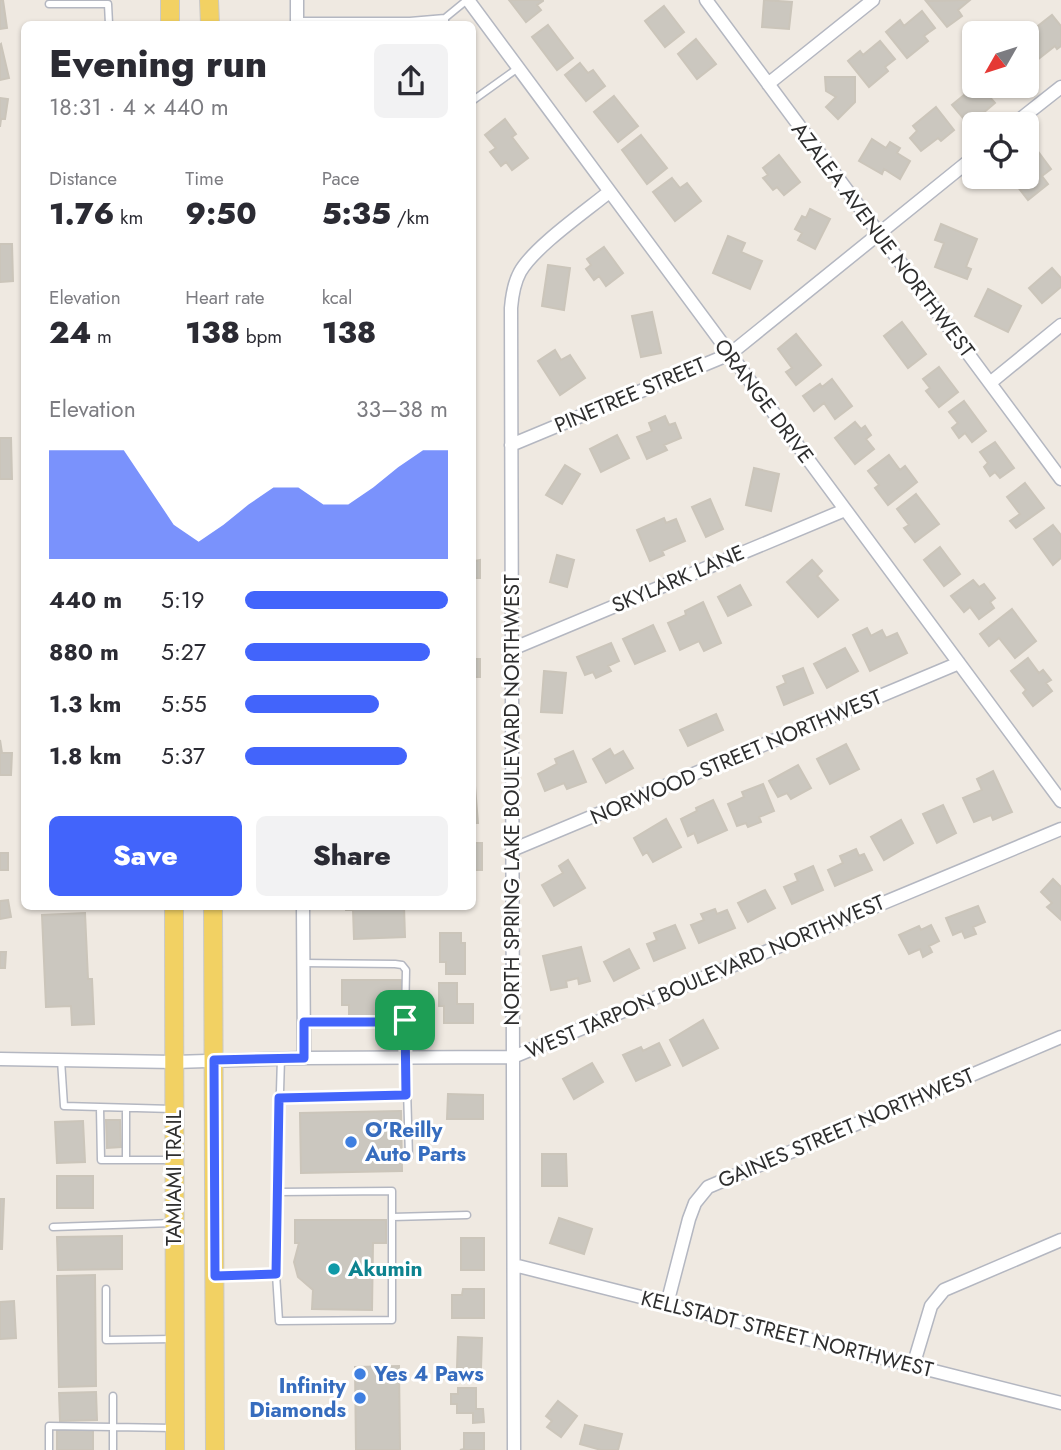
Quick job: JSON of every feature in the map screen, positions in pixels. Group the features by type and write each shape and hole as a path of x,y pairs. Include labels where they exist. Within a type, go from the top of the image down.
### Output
{"main road":[{"path":"170,0 170,21"},
{"path":"209,0 209,21"},
{"name":"TAMIAMI TRAIL","path":"174,910 176,1450"},
{"name":"TAMIAMI TRAIL","path":"213,910 215,1450"}],"street":[{"path":"297,0 297,21"},
{"name":"ORANGE DRIVE","path":"467,0 1061,802"},
{"name":"AZALEA AVENUE NORTHWEST","path":"706,0 1061,479"},
{"path":"768,84 873,0"},
{"path":"1029,112 1061,87"},
{"name":"PINETREE STREET","path":"511,445 730,354 962,166"},
{"name":"NORTH SPRING LAKE BOULEVARD NORTHWEST","path":"514,1450 511,308 519,273 530,258 609,191"},
{"path":"990,383 1061,325"},
{"name":"SKYLARK LANE","path":"512,649 845,510"},
{"name":"NORWOOD STREET NORTHWEST","path":"512,850 959,663"},
{"name":"WEST TARPON BOULEVARD NORTHWEST","path":"0,1059 174,1062 281,1058 513,1057 1061,829"},
{"path":"303,910 304,1058"},
{"name":"GAINES STREET NORTHWEST","path":"667,1304 689,1219 695,1203 708,1187 1061,1037"},
{"path":"913,1366 928,1314 944,1290 1061,1240"},
{"name":"KELLSTADT STREET NORTHWEST","path":"514,1265 1061,1403"}],"lane":[{"path":"445,21 467,0"},
{"path":"49,4 108,4 109,21"},
{"path":"476,98 518,68"},
{"path":"303,963 402,965 406,970 405,1058 409,1157"},
{"path":"304,1022 405,1020"},
{"path":"277,1192 392,1191 392,1320 279,1321 276,1274 277,1192 279,1098 281,1058"},
{"path":"61,1060 64,1106 174,1109"},
{"path":"279,1098 406,1095"},
{"path":"100,1108 101,1160 174,1160"},
{"path":"126,1109 126,1160"},
{"path":"392,1217 467,1215"},
{"path":"53,1227 175,1223"},
{"path":"215,1276 276,1274"},
{"path":"106,1289 106,1340 175,1339"},
{"path":"113,1396 113,1450"},
{"path":"50,1450 49,1426 175,1428"}],"building":[{"path":"0,0 3,0 7,28 0,29"},
{"path":"509,0 543,1 537,5 541,10 526,22"},
{"path":"764,0 792,2 789,29 762,27"},
{"path":"970,0 958,10 962,16 947,27 926,1"},
{"path":"664,6 684,32 665,47 645,21"},
{"path":"922,11 935,28 924,36 928,41 907,58 886,32 900,20 904,26"},
{"path":"1052,15 1061,26 1061,46 1057,49 1055,46 1040,58 1040,24"},
{"path":"548,25 573,58 557,70 532,37"},
{"path":"696,39 716,64 697,79 678,54"},
{"path":"880,41 895,59 885,67 888,71 869,87 848,61 860,51 863,55"},
{"path":"0,45 9,78 0,80"},
{"path":"580,63 588,73 593,70 605,86 586,101 565,75"},
{"path":"825,77 855,77 855,102 838,119 826,107 836,97 826,91"},
{"path":"614,96 638,126 618,142 594,112"},
{"path":"962,97 991,98 995,103 984,112 962,112 962,117 952,105"},
{"path":"0,98 8,99 5,119 1,119 0,127"},
{"path":"936,107 954,130 941,141 938,138 921,151 910,138 917,131 913,126"},
{"path":"505,119 516,134 512,137 528,158 512,170 506,162 501,166 490,152 496,148 485,135"},
{"path":"641,135 667,168 647,184 622,150"},
{"path":"872,139 886,148 890,142 900,148 897,153 910,161 900,179 884,169 882,174 859,161"},
{"path":"1039,153 1051,169 1042,176 1048,184 1028,200 1019,189 1039,189"},
{"path":"779,155 800,182 784,195 777,187 773,190 763,178 768,175 763,168"},
{"path":"672,178 680,188 687,183 701,201 675,221 653,192"},
{"path":"810,209 830,219 815,249 798,240 802,233 795,229 802,216 806,218"},
{"path":"941,224 977,239 966,267 971,269 967,279 935,267 944,243 935,240"},
{"path":"728,236 745,243 741,252 762,261 750,289 713,273"},
{"path":"0,244 12,244 13,281 0,282"},
{"path":"604,247 623,273 606,286 599,276 594,280 586,269 591,265 587,259"},
{"path":"548,265 570,268 564,310 542,306"},
{"path":"1052,268 1061,278 1061,287 1042,303 1029,288"},
{"path":"988,289 1021,306 1008,332 975,316"},
{"path":"652,312 661,353 641,357 632,316"},
{"path":"902,322 926,354 908,368 884,336"},
{"path":"796,334 821,365 796,385 786,372 792,368 778,349"},
{"path":"555,350 561,360 570,355 585,378 560,395 538,361"},
{"path":"939,367 958,392 939,407 926,391 930,388 923,379"},
{"path":"832,379 852,406 835,419 824,403 814,411 803,396"},
{"path":"964,401 986,431 972,442 965,433 959,438 952,428 958,423 949,412"},
{"path":"665,416 669,425 675,423 681,438 664,445 667,450 647,459 637,437 652,431 649,423"},
{"path":"855,422 861,429 865,426 871,435 866,439 874,449 855,464 835,438"},
{"path":"617,435 629,458 601,472 590,449"},
{"path":"0,438 11,438 12,479 0,479"},
{"path":"995,442 1014,468 1000,478 995,472 990,476 984,467 988,463 980,452"},
{"path":"889,455 900,470 905,466 917,482 888,505 875,488 879,485 868,471"},
{"path":"565,465 580,474 562,504 546,495"},
{"path":"754,468 779,474 771,511 746,505"},
{"path":"1025,483 1044,508 1016,528 1010,521 1020,514 1007,497"},
{"path":"916,494 939,524 915,542 904,528 909,525 897,509"},
{"path":"710,499 723,529 706,537 692,507"},
{"path":"664,518 666,523 676,519 685,541 662,551 664,555 650,561 637,530"},
{"path":"1053,525 1061,535 1061,558 1053,565 1034,539"},
{"path":"940,547 960,574 944,586 924,560"},
{"path":"557,555 574,560 567,587 550,582"},
{"path":"480,560 480,578 476,578 476,561"},
{"path":"812,560 822,571 817,576 838,600 818,617 787,582"},
{"path":"973,580 979,587 984,584 995,598 990,602 994,608 979,619 970,607 964,612 951,596"},
{"path":"740,585 751,605 728,616 718,597"},
{"path":"703,602 721,643 704,651 699,641 680,650 668,623 686,615 685,611"},
{"path":"1012,609 1036,641 1015,658 999,638 989,646 980,634"},
{"path":"653,625 665,651 635,664 623,639"},
{"path":"867,628 871,636 882,630 886,638 897,633 907,653 870,671 853,635"},
{"path":"611,643 619,661 608,666 611,671 596,678 593,672 585,675 577,657"},
{"path":"845,648 858,671 827,688 814,664"},
{"path":"1028,658 1039,673 1043,670 1051,680 1046,683 1052,691 1033,706 1023,693 1026,690 1011,671"},
{"path":"476,659 480,659 480,677 476,677"},
{"path":"803,668 813,693 784,705 777,687 786,683 783,676"},
{"path":"544,671 566,673 562,713 541,712"},
{"path":"716,714 723,730 688,746 680,730"},
{"path":"0,740 2,753 12,753 11,775 0,775"},
{"path":"846,744 859,769 830,784 817,759"},
{"path":"610,749 614,756 623,751 633,768 606,783 593,759"},
{"path":"573,751 586,782 567,789 564,783 545,791 538,774 557,764 555,759"},
{"path":"798,765 811,788 791,799 787,793 778,797 769,781"},
{"path":"993,771 1012,812 993,820 991,815 974,822 963,798 982,790 977,779"},
{"path":"763,784 774,811 759,817 761,822 748,827 746,823 737,826 728,804 744,797 742,792"},
{"path":"713,800 727,830 698,843 694,833 688,836 681,819"},
{"path":"943,805 956,833 937,843 923,814"},
{"path":"666,819 681,847 653,862 647,852 643,855 634,838"},
{"path":"901,820 913,843 884,860 871,837"},
{"path":"476,843 482,843 482,870 476,870"},
{"path":"856,849 859,856 864,854 872,870 835,886 828,870 843,863 840,856"},
{"path":"0,853 8,853 8,870 0,870"},
{"path":"568,860 585,888 554,906 542,885 563,873 559,866"},
{"path":"813,866 823,890 792,904 784,887 798,881 795,874"},
{"path":"1053,879 1061,887 1061,920 1047,907 1052,903 1041,892"},
{"path":"765,890 775,908 748,922 738,903"},
{"path":"8,900 11,917 0,919 0,901"},
{"path":"978,906 985,922 973,927 976,934 965,938 962,931 953,935 946,918"},
{"path":"715,909 717,914 727,910 735,928 699,943 691,925 704,920 701,914"},
{"path":"353,910 404,910 405,937 354,939"},
{"path":"85,913 88,979 92,979 94,1024 72,1025 71,1006 46,1007 42,915"},
{"path":"675,925 685,948 654,961 647,944 657,940 654,933"},
{"path":"931,925 939,941 929,946 932,952 923,957 920,949 909,954 899,935 919,926 921,930"},
{"path":"440,933 461,933 461,943 465,943 465,974 446,974 446,962 440,962"},
{"path":"581,947 590,981 579,984 578,978 566,981 567,987 551,990 543,956"},
{"path":"629,949 639,968 614,981 604,962"},
{"path":"0,952 6,952 5,968 0,968"},
{"path":"342,980 401,980 401,1007 389,1007 389,1017 349,1017 349,1005 342,1005"},
{"path":"439,983 457,983 457,1004 473,1004 473,1023 444,1023 444,1006 439,1006"},
{"path":"703,1020 718,1048 683,1066 670,1040"},
{"path":"659,1043 670,1065 636,1081 623,1055 641,1047 643,1051"},
{"path":"592,1063 603,1082 574,1099 563,1079"},
{"path":"448,1094 483,1095 483,1119 447,1119"},
{"name":"O'Reilly Auto Parts","path":"401,1111 402,1171 301,1173 300,1113"},
{"path":"106,1120 120,1120 121,1147 107,1148"},
{"path":"83,1121 85,1162 57,1163 55,1122"},
{"path":"542,1154 566,1154 567,1186 542,1186"},
{"path":"57,1176 93,1176 93,1208 57,1208"},
{"path":"0,1199 4,1199 2,1249 0,1249"},
{"path":"559,1218 592,1229 584,1254 550,1243"},
{"name":"Akumin","path":"295,1220 386,1220 386,1243 373,1243 372,1310 312,1309 313,1290 298,1277 294,1262 299,1243 295,1243"},
{"path":"122,1236 122,1269 58,1270 57,1237"},
{"path":"461,1238 484,1238 484,1270 461,1270"},
{"path":"95,1275 96,1386 59,1387 57,1276"},
{"path":"463,1289 484,1289 484,1318 452,1318 452,1295 462,1295"},
{"path":"14,1301 16,1338 0,1339 0,1302"},
{"path":"458,1337 482,1338 481,1369 457,1368"},
{"path":"399,1366 400,1450 356,1450 355,1367"},
{"path":"458,1388 476,1388 476,1409 483,1409 484,1422 473,1423 473,1413 457,1413 457,1404 451,1404 451,1394 458,1394"},
{"path":"96,1392 97,1420 60,1421 59,1393"},
{"path":"558,1401 577,1416 561,1437 547,1427 552,1421 546,1416"},
{"path":"585,1425 622,1434 618,1450 601,1450 580,1444"},
{"path":"57,1430 93,1430 93,1450 57,1450"},
{"path":"464,1433 484,1433 484,1450 460,1450 464,1449"}],"place":[{"name":"O'Reilly Auto Parts","path":"351,1142"},
{"name":"Akumin","path":"334,1269"},
{"name":"Yes 4 Paws","path":"360,1374"},
{"name":"Infinity Diamonds","path":"360,1398"}],"route":[{"path":"405,1020 406,1095 279,1098 276,1274 215,1276 214,1060 304,1058 304,1022 405,1020"}]}
